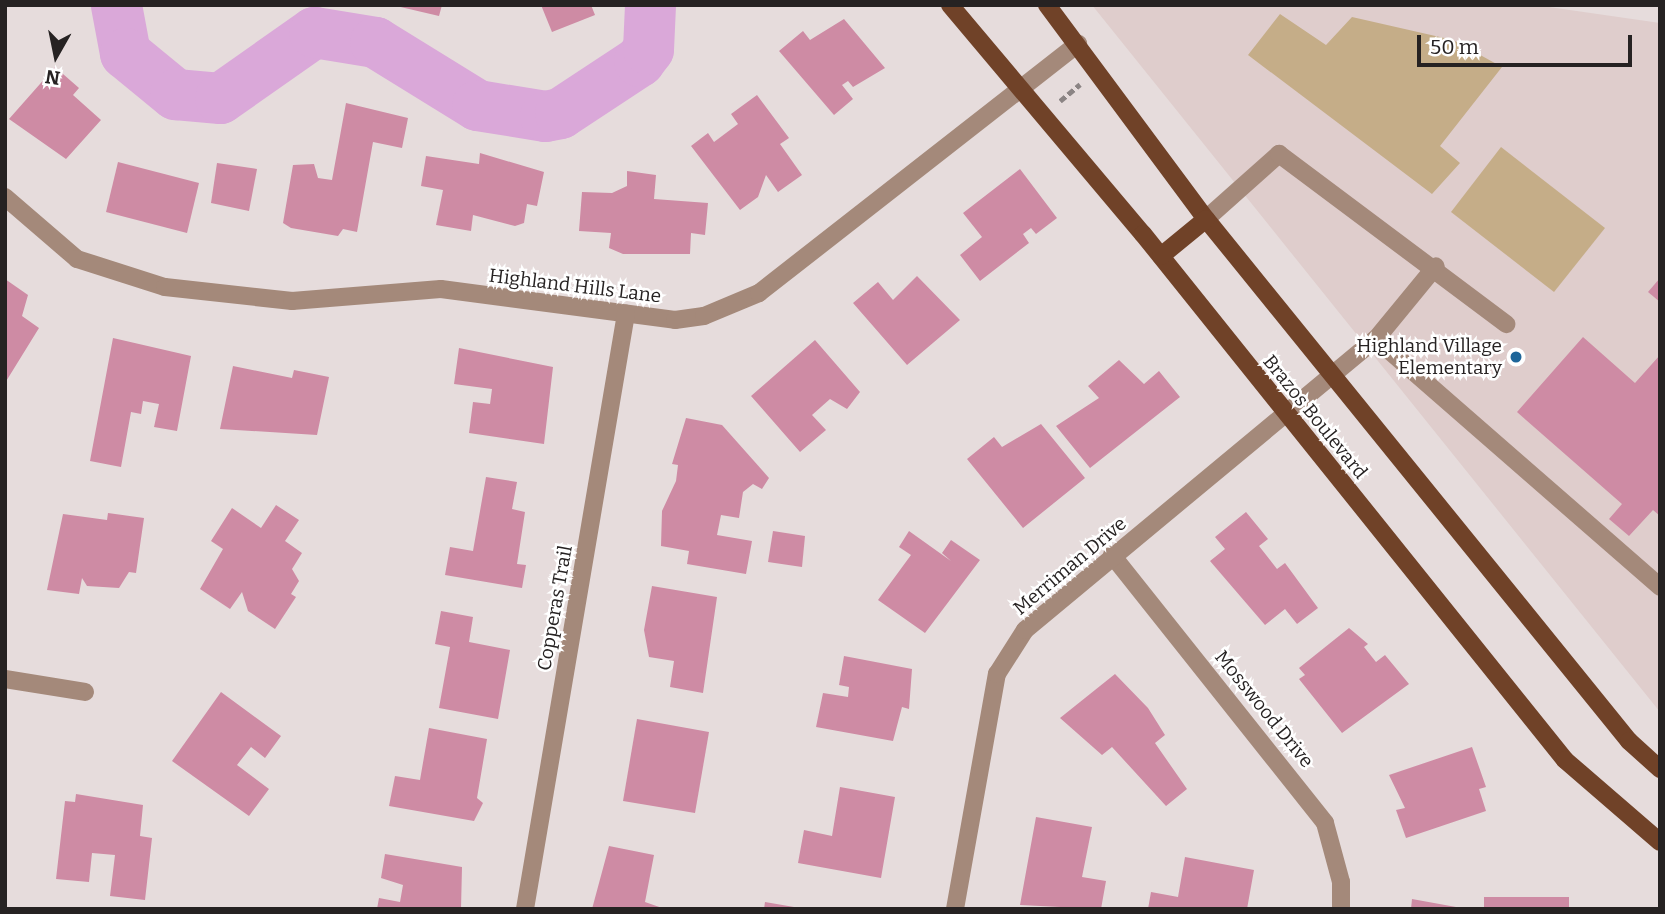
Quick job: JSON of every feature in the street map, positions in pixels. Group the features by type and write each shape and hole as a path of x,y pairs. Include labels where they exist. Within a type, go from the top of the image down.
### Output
{"main road":[{"name":"Brazos Boulevard","path":"950,5 1024,88 1161,256 1565,760 1660,842"},
{"name":"Brazos Boulevard","path":"1047,5 1206,219 1629,741 1660,769"},
{"path":"1161,256 1206,219"}],"street":[{"name":"Highland Hills Lane","path":"5,197 77,259 165,287 292,301 440,289 626,314 704,316 760,293 1078,44"},
{"path":"1206,219 1279,154 1436,267 1506,324"},
{"name":"Merriman Drive","path":"955,909 997,674 1025,630 1376,338 1436,267"},
{"name":"Copperas Trail","path":"525,909 626,314"},
{"path":"1376,338 1660,587"},
{"name":"Mosswood Drive","path":"1112,555 1325,823 1335,850 1340,909"},
{"path":"5,679 85,692"}],"path":[{"path":"1059,102 1086,79"}],"shaded area":[{"name":"Highland Village Elementary","path":"1092,5 1535,5 1660,23 1660,712"},
{"path":"1280,14 1326,45 1352,17 1453,40 1502,67 1440,146 1460,163 1432,194 1248,55"},
{"path":"1501,147 1605,228 1554,292 1451,212"}],"building":[{"path":"392,5 442,5 439,16"},
{"path":"541,5 591,5 595,15 552,32"},
{"path":"844,19 885,68 853,87 848,81 842,85 853,99 834,115 779,51 803,31 810,40"},
{"path":"55,67 79,88 73,95 101,120 66,159 9,119"},
{"path":"757,95 789,138 780,144 802,175 778,192 766,175 758,197 740,210 691,146 708,133 714,142 738,124 731,114"},
{"path":"346,103 408,118 402,148 373,142 357,232 343,229 338,236 291,228 283,223 293,165 314,164 318,178 332,180"},
{"path":"480,153 544,172 537,206 527,204 524,223 515,226 473,215 471,231 436,225 443,190 421,186 426,156 479,164"},
{"path":"118,162 199,183 187,233 106,212"},
{"path":"217,163 257,169 249,211 211,203"},
{"path":"1020,169 1057,218 1036,234 1031,228 1023,234 1029,243 980,281 960,255 982,237 963,213"},
{"path":"627,171 656,175 654,199 708,203 705,235 691,233 690,254 623,254 609,248 611,233 579,231 582,192 612,193 627,186"},
{"path":"917,276 960,320 907,365 853,303 878,282 893,300"},
{"path":"1660,278 1660,302 1648,292"},
{"path":"5,279 28,295 22,316 39,328 5,383"},
{"name":"Highland Village Elementary","path":"1583,337 1635,383 1660,355 1660,516 1653,510 1629,536 1609,519 1622,504 1517,412"},
{"path":"113,338 191,356 177,431 154,427 159,404 143,401 141,414 131,412 121,467 90,461"},
{"path":"815,340 860,392 847,409 830,399 812,415 826,430 800,452 751,396"},
{"path":"459,348 553,367 544,444 469,433 473,402 490,404 492,389 454,384"},
{"path":"1119,360 1144,384 1159,371 1180,397 1090,468 1056,426 1099,398 1088,386"},
{"path":"233,366 292,378 294,370 329,377 317,435 220,429"},
{"path":"686,418 722,425 769,478 762,489 753,484 743,492 739,518 721,515 717,535 752,541 746,574 687,564 689,551 661,546 662,511 676,481 678,465 672,464"},
{"path":"1041,424 1085,478 1023,528 967,459 994,437 1002,447"},
{"path":"486,477 517,482 512,509 525,512 517,564 526,565 522,588 445,575 450,547 473,551"},
{"path":"276,505 299,520 285,541 302,553 292,569 299,581 291,594 296,597 275,629 248,611 242,592 230,609 200,589 223,549 211,541 232,508 261,528"},
{"path":"1246,512 1268,539 1259,546 1277,569 1285,563 1318,608 1297,624 1285,609 1265,625 1210,561 1225,549 1215,537"},
{"path":"108,513 144,518 136,573 129,572 119,588 87,586 82,578 79,594 47,590 63,514 107,520"},
{"path":"773,531 805,536 802,567 768,562"},
{"path":"909,531 951,561 942,553 951,540 980,560 925,633 878,600 911,555 899,547"},
{"path":"652,586 717,597 703,693 670,687 674,661 649,657 644,630"},
{"path":"441,611 473,617 469,642 510,650 498,719 439,708 450,647 435,644"},
{"path":"1349,628 1368,644 1364,647 1376,662 1385,655 1409,684 1342,733 1299,679 1305,675 1299,668"},
{"path":"844,656 912,669 909,709 902,707 893,741 816,727 823,693 848,697 849,687 839,685"},
{"path":"1115,674 1148,708 1165,735 1155,743 1187,789 1166,806 1112,747 1102,755 1060,718"},
{"path":"221,692 281,736 265,758 251,747 237,765 269,789 249,816 172,761"},
{"path":"637,719 709,732 695,813 623,801"},
{"path":"429,728 487,739 477,798 483,803 474,821 389,806 395,776 420,780"},
{"path":"1472,747 1486,787 1479,789 1486,811 1406,838 1396,810 1405,808 1389,775"},
{"path":"840,787 895,797 881,878 798,863 804,830 832,836"},
{"path":"76,794 143,805 140,836 152,838 145,900 110,896 115,855 92,853 89,882 56,879 65,801 75,802"},
{"path":"1036,817 1092,827 1082,877 1106,881 1101,909 1020,905"},
{"path":"609,846 654,855 645,902 665,909 592,909"},
{"path":"385,854 462,867 461,909 377,909 379,898 400,902 403,885 381,878"},
{"path":"1185,857 1254,870 1247,909 1148,909 1151,892 1178,897"},
{"path":"1484,897 1569,897 1569,909 1484,909"},
{"path":"1412,899 1456,907 1456,909 1411,909"},
{"path":"765,902 794,907 794,909 764,909"}],"waterway":[{"path":"116,5 125,53 175,94 220,98 314,32 375,42 477,105 545,116 560,113 639,61 648,49 650,5"}],"place":[{"name":"Highland Village Elementary","path":"1516,357"}]}
